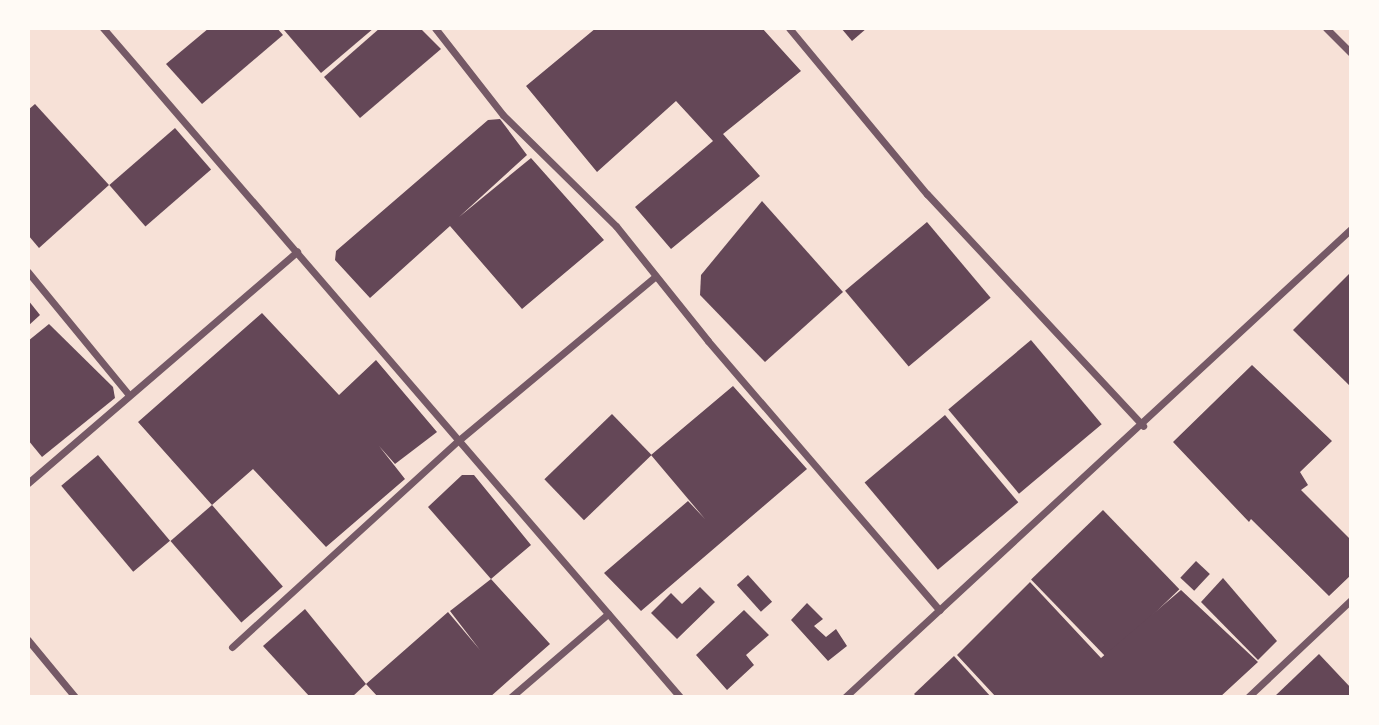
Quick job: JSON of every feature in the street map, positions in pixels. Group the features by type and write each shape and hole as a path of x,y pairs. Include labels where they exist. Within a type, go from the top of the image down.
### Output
{"street":[{"path":"103,28 680,697"},
{"path":"435,28 503,115 616,226 939,610"},
{"path":"789,28 927,194 1143,426"},
{"path":"1326,28 1351,53"},
{"path":"845,697 1143,426 1351,229"},
{"path":"28,483 297,252"},
{"path":"28,272 129,395"},
{"path":"232,647 459,440 656,276"},
{"path":"1248,697 1351,600"},
{"path":"511,697 608,614"},
{"path":"28,640 75,697"}],"building":[{"path":"209,28 277,28 283,35 202,104 166,64"},
{"path":"374,28 321,73 284,30"},
{"path":"380,28 420,28 441,49 360,118 324,77"},
{"path":"596,28 762,28 801,71 723,134 760,176 671,249 635,207 713,141 676,101 597,172 526,86"},
{"path":"841,28 867,28 852,41"},
{"path":"35,104 109,185 39,248 28,235 28,110"},
{"path":"500,119 527,155 459,217 531,158 604,240 522,309 450,226 370,298 335,260 336,251 488,120"},
{"path":"175,128 211,170 145,227 109,185"},
{"path":"762,201 843,292 765,362 700,295 701,275"},
{"path":"927,222 991,298 909,367 845,291"},
{"path":"1351,272 1351,387 1293,330"},
{"path":"28,300 40,315 28,326"},
{"path":"262,313 339,395 376,360 437,432 395,464 379,446 405,479 326,547 253,469 212,505 138,422"},
{"path":"49,324 113,387 115,398 42,457 28,440 28,341"},
{"path":"1031,340 1102,424 1019,494 948,409"},
{"path":"1252,365 1332,441 1300,472 1308,485 1301,490 1351,540 1351,575 1329,596 1251,519 1249,522 1173,442"},
{"path":"733,386 807,469 641,611 604,573 688,501 705,519 651,455"},
{"path":"612,414 652,455 584,520 544,479"},
{"path":"945,415 1018,502 938,570 865,482"},
{"path":"98,455 170,541 133,572 61,486"},
{"path":"462,475 474,475 531,545 491,579 428,507"},
{"path":"212,505 283,587 241,623 170,541"},
{"path":"1103,510 1179,589 1107,659 1031,579"},
{"path":"1196,561 1210,574 1194,591 1180,578"},
{"path":"748,575 772,602 761,612 737,585"},
{"path":"1223,578 1277,641 1258,660 1201,602"},
{"path":"491,579 550,644 490,697 378,697 366,684 448,612 480,650 450,611"},
{"path":"1030,582 1101,658 1181,590 1258,662 1220,697 996,697 957,655"},
{"path":"700,587 715,602 677,639 651,613 671,593 682,604"},
{"path":"807,603 823,619 814,626 826,637 836,629 847,646 828,661 791,620"},
{"path":"305,609 366,684 352,697 310,697 263,646"},
{"path":"744,610 769,635 746,655 754,665 727,690 696,655"},
{"path":"1319,654 1351,688 1351,697 1274,697"},
{"path":"954,656 991,697 917,697 914,694"}]}
